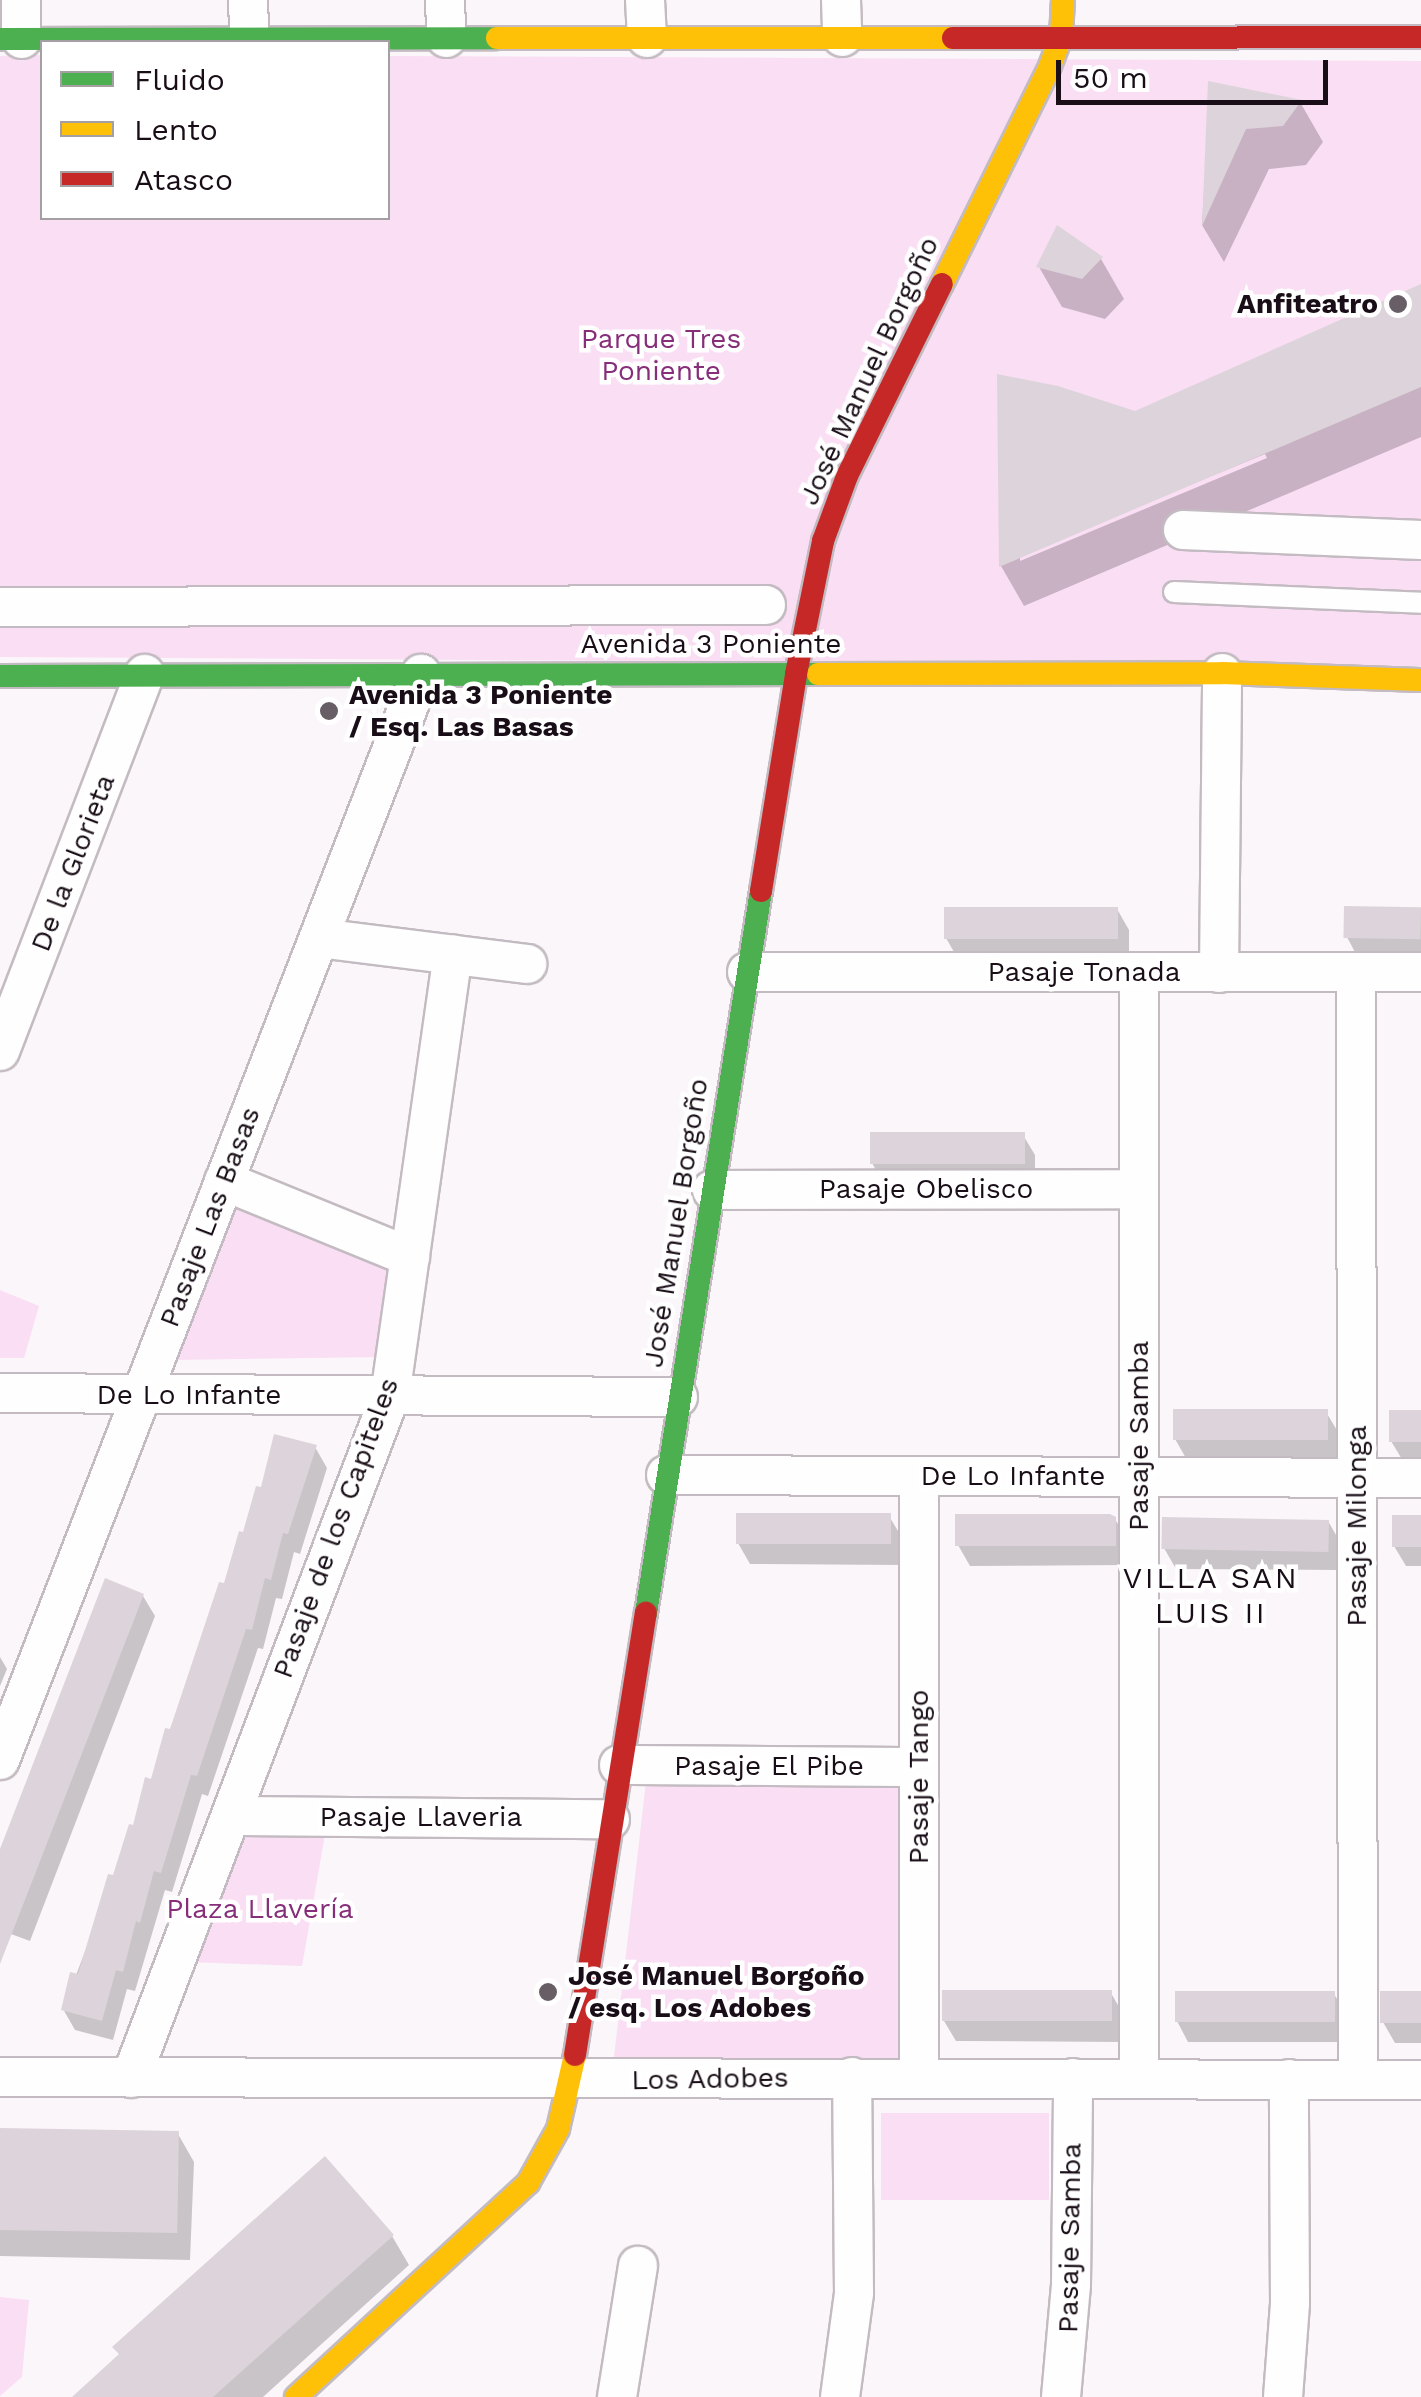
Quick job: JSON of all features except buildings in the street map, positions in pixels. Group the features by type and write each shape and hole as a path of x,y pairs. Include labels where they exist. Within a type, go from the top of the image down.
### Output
{"main road":[{"name":"José Manuel Borgoño","path":"300,2396 528,2183 558,2129 571,2081 747,972 796,674 823,541 841,490 1061,37 1064,0"},
{"path":"11,39 1421,37"},
{"name":"Avenida 3 Poniente","path":"0,676 1222,673 1421,680"}],"street":[{"path":"11,39 21,0"},
{"path":"248,0 249,38"},
{"path":"445,0 446,38"},
{"path":"646,0 646,38"},
{"path":"842,0 842,38"},
{"path":"1183,530 1421,540"},
{"path":"0,607 766,606"},
{"path":"1218,972 1222,673"},
{"name":"De la Glorieta","path":"0,1051 145,674"},
{"name":"Pasaje Las Basas","path":"0,1760 421,674"},
{"path":"319,938 527,964"},
{"name":"Pasaje de los Capiteles","path":"131,2078 390,1396 454,954"},
{"name":"Pasaje Tonada","path":"747,972 1421,972"},
{"name":"Pasaje Samba","path":"1139,972 1139,2079"},
{"name":"Pasaje Milonga","path":"1356,972 1358,2080"},
{"path":"224,1182 410,1257"},
{"name":"Pasaje Obelisco","path":"712,1190 1139,1189"},
{"name":"De Lo Infante","path":"0,1394 678,1398"},
{"name":"De Lo Infante","path":"666,1475 1421,1478"},
{"name":"Pasaje Tango","path":"919,1476 919,2078"},
{"name":"Pasaje El Pibe","path":"619,1765 919,1767"},
{"name":"Pasaje Llaveria","path":"231,1816 610,1819"},
{"name":"Los Adobes","path":"0,2077 1421,2080"},
{"path":"840,2397 855,2254 852,2077"},
{"name":"Pasaje Samba","path":"1062,2397 1072,2284 1072,2078"},
{"path":"1283,2397 1290,2303 1288,2080"},
{"path":"617,2397 638,2266"}],"lane":[{"path":"1174,592 1421,602"}],"green space":[{"name":"Parque Tres Poniente","path":"40,55 40,220 390,220 390,56 1421,61 1421,666 0,657 0,56"},
{"path":"237,1205 394,1262 385,1357 174,1360"},
{"path":"0,1290 39,1306 24,1358 0,1358"},
{"path":"902,1776 902,2062 631,2065 614,2057 646,1782"},
{"name":"Plaza Llavería","path":"237,1822 327,1823 302,1966 187,1962"},
{"path":"881,2113 1049,2113 1049,2200 881,2200"},
{"path":"0,2297 29,2300 22,2377 0,2396"}],"traffic: fast":[{"path":"0,39 497,38"},
{"path":"0,676 818,674"},
{"path":"646,1613 761,891"}],"traffic: slow":[{"path":"942,284 1050,66 1061,37 1063,0"},
{"path":"497,38 953,38"},
{"path":"818,674 1222,673 1421,680"},
{"path":"296,2397 528,2183 558,2129 575,2055"}],"traffic: jam":[{"path":"953,38 1421,37"},
{"path":"761,891 796,674 823,541 847,476 942,284"},
{"path":"575,2055 646,1613"}],"place":[{"name":"Anfiteatro","path":"1398,304"},
{"name":"Avenida 3 Poniente / Esq. Las Basas","path":"329,711"},
{"name":"José Manuel Borgoño / esq. Los Adobes","path":"548,1992"}],"district":[{"name":"VILLA SAN LUIS II","path":"1211,1595"}]}
